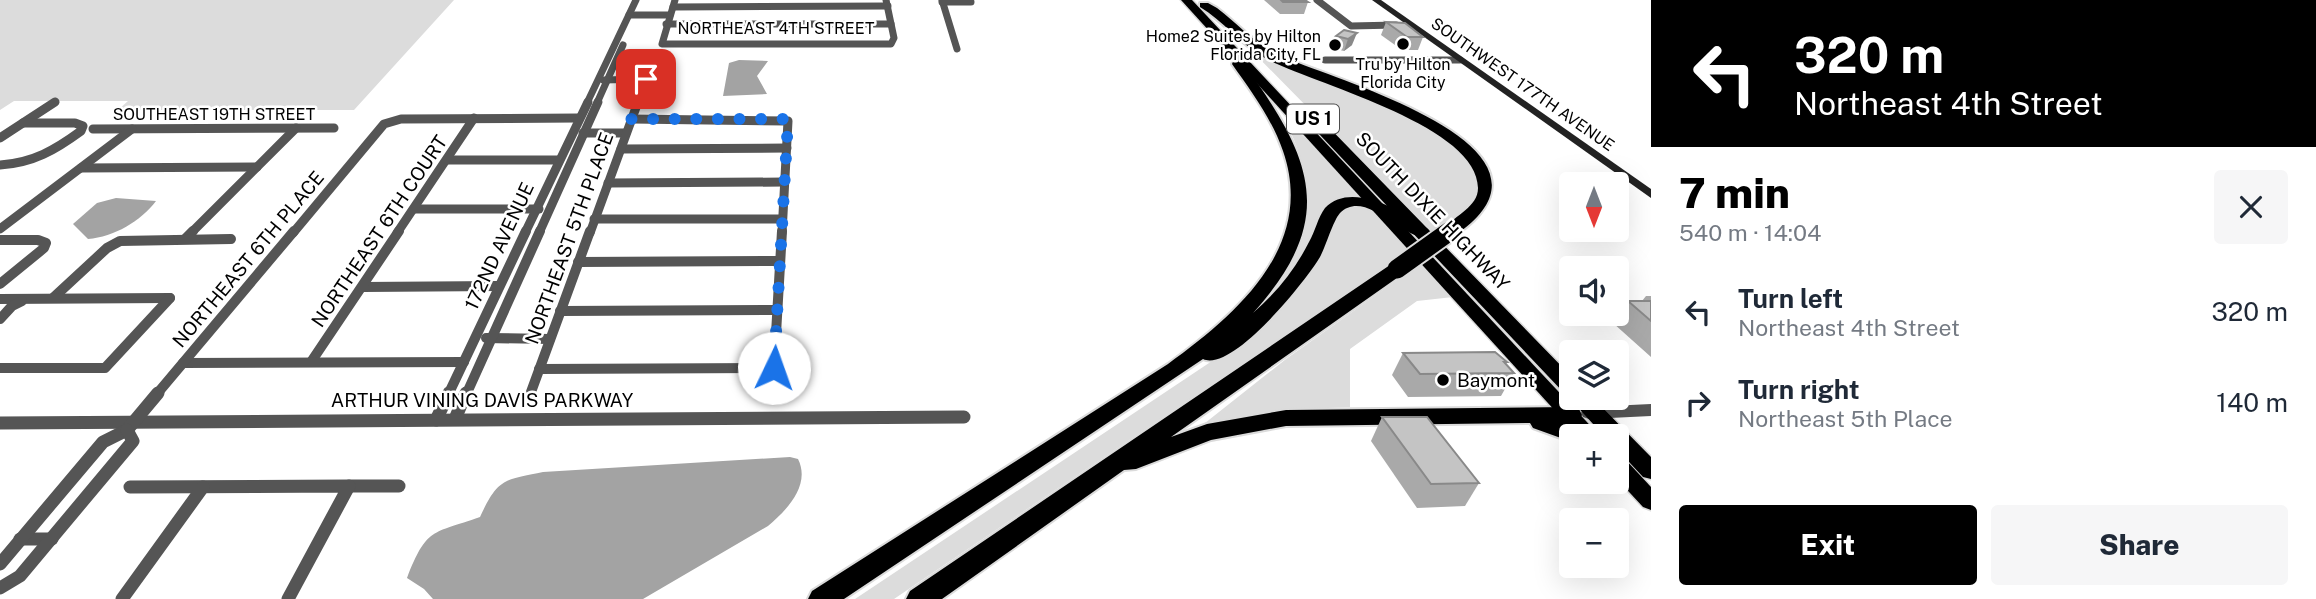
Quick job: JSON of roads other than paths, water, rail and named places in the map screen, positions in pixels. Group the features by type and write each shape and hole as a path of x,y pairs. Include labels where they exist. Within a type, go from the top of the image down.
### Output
{"highway":[{"name":"US 1","path":"1186,0 1240,58"},
{"name":"SOUTH DIXIE HIGHWAY","path":"1201,2 1559,375"},
{"path":"920,599 1454,228 1478,206 1486,190 1483,170 1460,144 1440,129 1405,110 1269,55 1249,43 1214,10 1201,2"},
{"name":"SOUTH DIXIE HIGHWAY","path":"1240,58 1576,416 1595,413 1606,424"},
{"path":"821,599 1150,384 1210,341 1256,298 1281,264 1295,230 1300,198 1294,160 1277,122 1238,64 1240,58"},
{"path":"1150,384 1180,375 1241,334 1269,310 1303,272 1319,246 1335,209 1352,204 1379,208 1399,216 1422,233"},
{"path":"1104,471 1141,459 1192,437 1269,419 1318,416 1505,416 1548,423 1576,416"},
{"name":"SOUTH DIXIE HIGHWAY","path":"1629,448 1651,471"},
{"path":"1629,478 1651,501"}],"main road":[{"name":"SOUTHWEST 177TH AVENUE","path":"1376,0 1651,194"}],"street":[{"path":"600,83 632,15 636,0"},
{"path":"632,15 643,0"},
{"path":"1317,0 1351,26 1413,26"},
{"path":"957,49 942,1 971,2"},
{"path":"674,3 799,3 887,3 891,24 666,24 674,3"},
{"path":"797,44 799,3"},
{"path":"632,15 670,15"},
{"name":"NORTHEAST 4TH STREET","path":"666,24 662,44 891,44 894,41 891,24"},
{"name":"NORTHEAST 5TH PLACE","path":"531,392 654,57"},
{"path":"1325,60 1460,60"},
{"path":"600,83 646,79"},
{"name":"172ND AVENUE","path":"436,420 578,118 600,83"},
{"name":"172ND AVENUE","path":"454,419 583,133 600,83"},
{"path":"0,138 55,102"},
{"path":"474,118 578,118"},
{"name":"NORTHEAST 6TH PLACE","path":"130,426 384,124 391,121 474,118"},
{"name":"NORTHEAST 6TH COURT","path":"311,362 474,118"},
{"path":"539,369 774,368 788,121 631,119"},
{"path":"0,165 23,164 44,157 81,131 83,126 75,123 23,123"},
{"path":"185,239 296,128"},
{"name":"SOUTHEAST 19TH STREET","path":"93,129 334,128"},
{"path":"0,229 132,129"},
{"path":"583,133 626,133"},
{"path":"621,149 787,148"},
{"path":"447,160 559,160"},
{"path":"81,168 257,167"},
{"path":"608,183 785,182"},
{"path":"415,209 549,209"},
{"path":"594,219 782,219"},
{"path":"53,298 108,247 120,242 231,239"},
{"path":"0,240 38,240 47,243 0,284"},
{"path":"578,262 780,261"},
{"path":"363,287 499,286"},
{"path":"0,311 6,305 3,299 170,298 105,368 0,368"},
{"path":"0,318 12,306 27,299"},
{"path":"560,312 777,310"},
{"path":"475,338 550,339"},
{"path":"183,363 464,362"},
{"path":"1595,413 1651,410"},
{"name":"ARTHUR VINING DAVIS PARKWAY","path":"0,423 130,426 454,419 964,417"},
{"path":"0,564 103,442 130,426 133,441 20,576 0,588"},
{"path":"131,487 399,485"},
{"path":"288,599 349,486"},
{"path":"122,599 203,487"},
{"path":"20,539 52,539"}],"place":[{"name":"Tru by Hilton Florida City","path":"1403,44"},
{"name":"Home2 Suites by Hilton Florida City, FL","path":"1335,45"},
{"name":"Baymont","path":"1443,380"}]}
